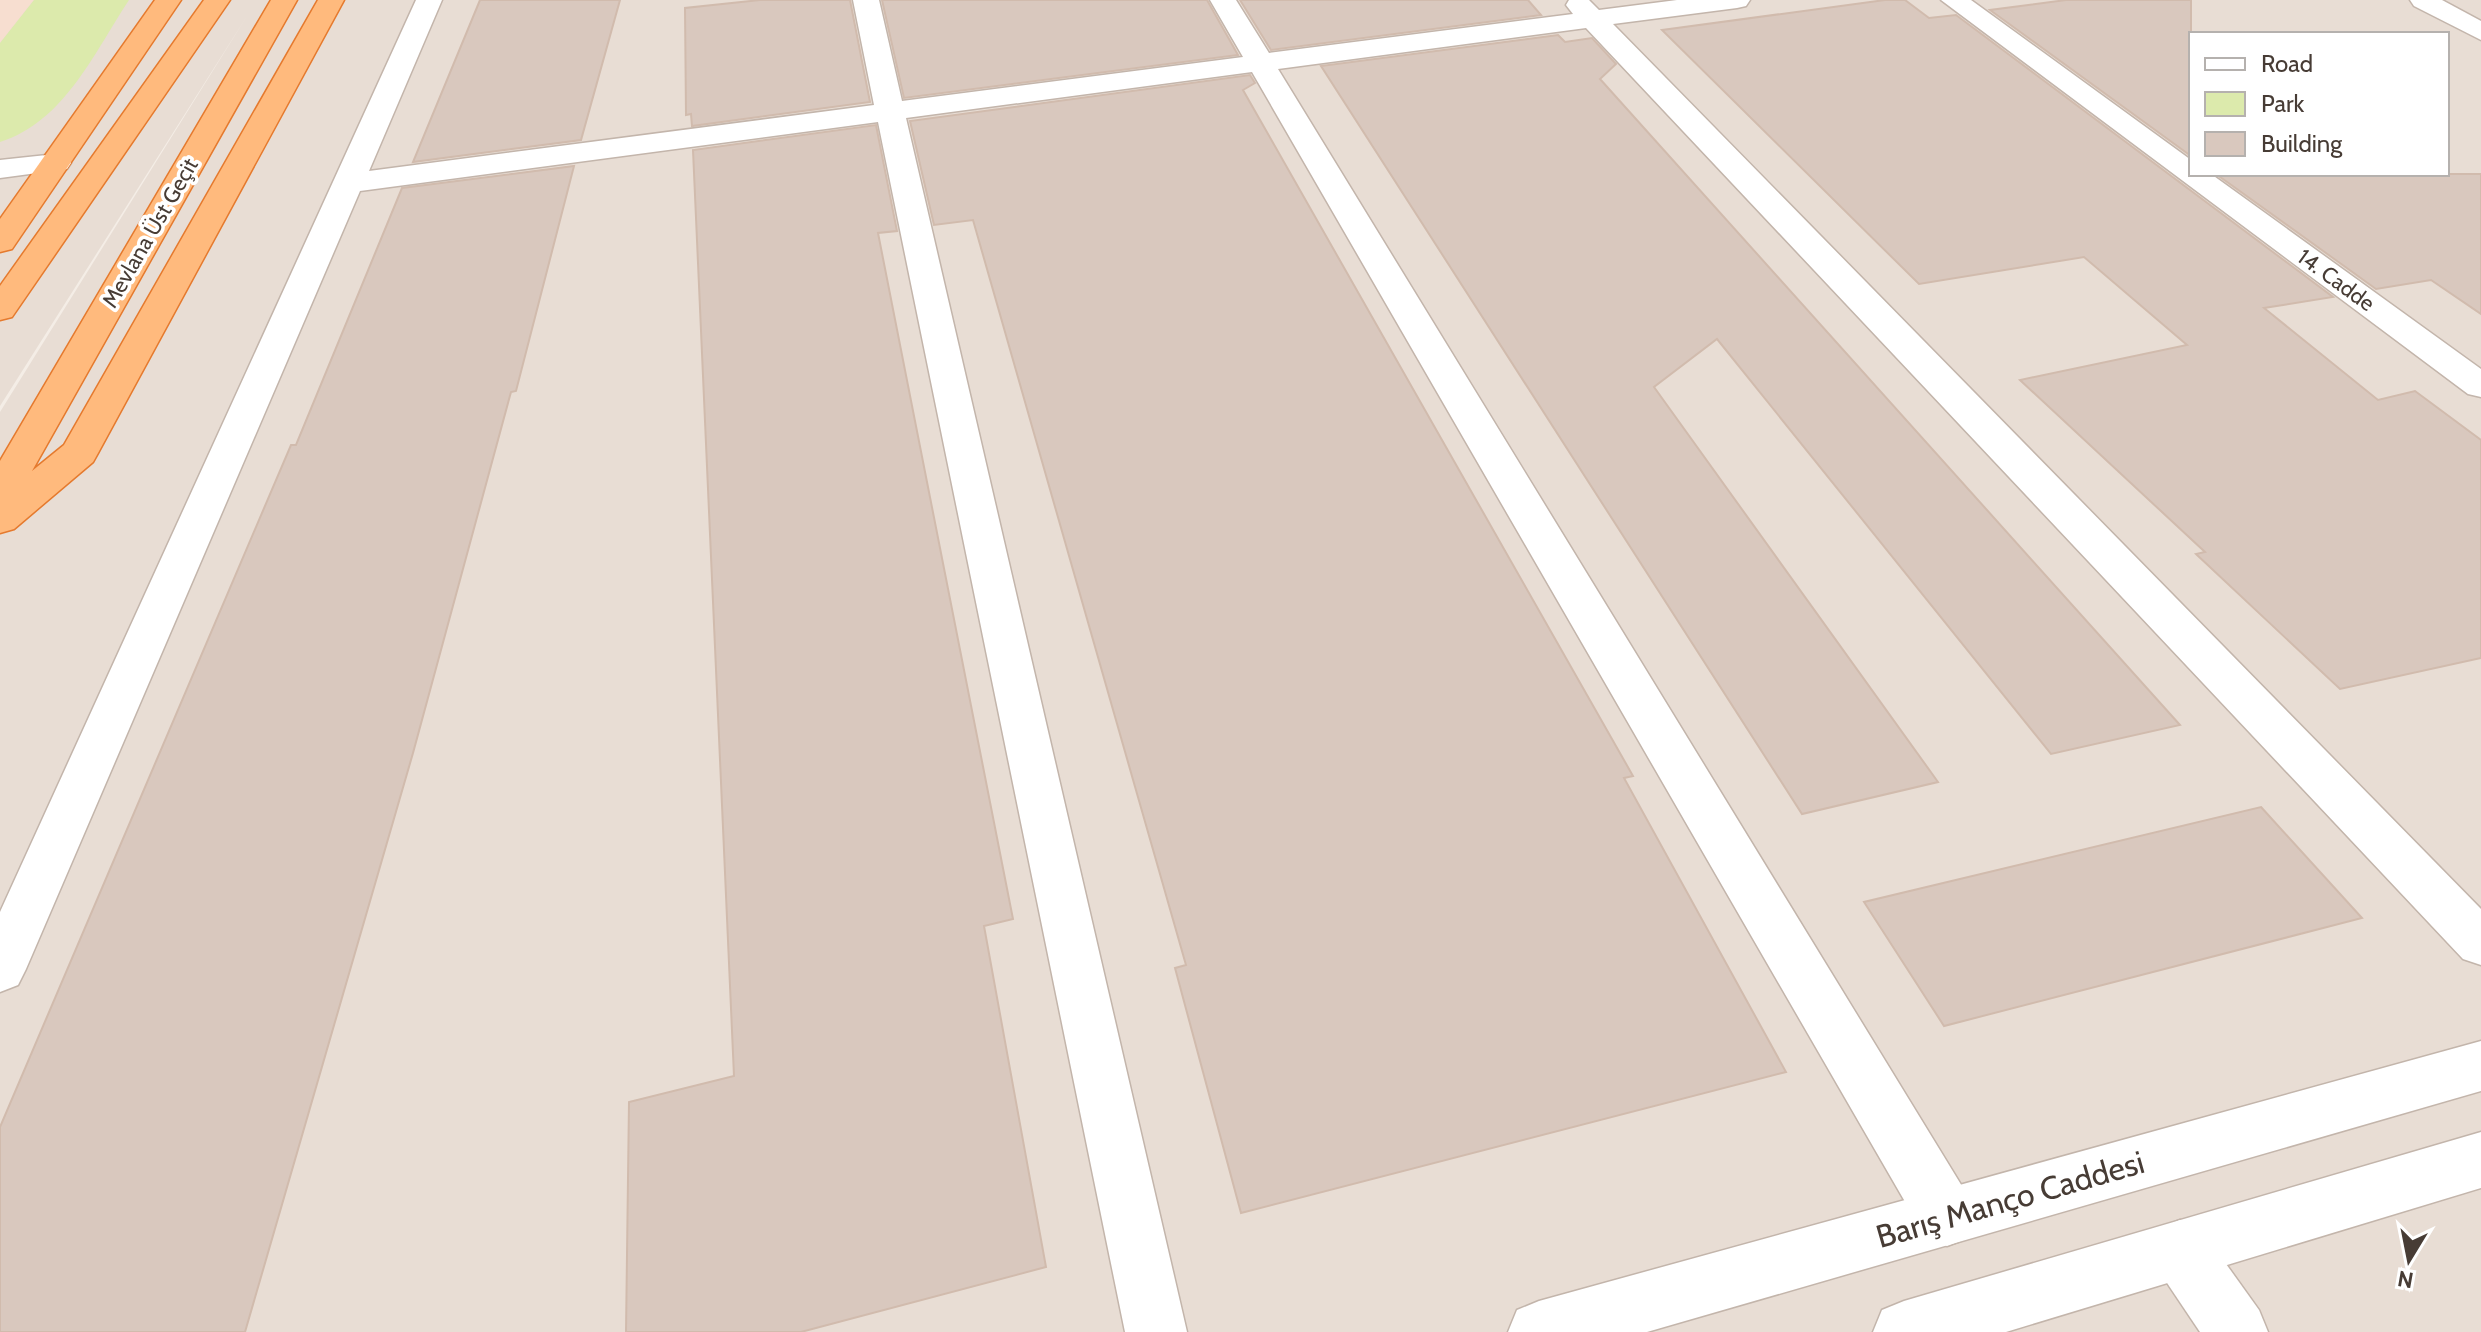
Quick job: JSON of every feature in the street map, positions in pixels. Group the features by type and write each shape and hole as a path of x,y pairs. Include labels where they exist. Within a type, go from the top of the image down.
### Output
{"highway":[{"path":"0,242 168,0"},
{"path":"0,310 217,0"},
{"name":"Mevlana Üst Geçit","path":"8,480 284,0"},
{"path":"0,519 79,453 331,0"}],"street":[{"path":"0,969 429,0"},
{"path":"866,0 1156,1332"},
{"path":"1223,0 1947,1217"},
{"path":"347,183 1260,63 1584,10 1737,0"},
{"name":"14. Cadde","path":"1954,0 2189,173"},
{"path":"2423,0 2481,32"},
{"path":"1584,10 2481,943"},
{"path":"0,169 56,163"},
{"name":"14. Cadde","path":"2194,176 2481,386"},
{"path":"2438,354 2481,346"},
{"name":"Barış Manço Caddesi","path":"1539,1332 2481,1066"},
{"path":"1904,1332 2481,1160"},
{"path":"2180,1250 2237,1332"}],"shaded area":[{"path":"0,0 2481,0 2481,1332 0,1332 0,412 247,16 0,406"},
{"path":"0,0 34,0 0,43"}],"green space":[{"path":"34,0 129,0 90,63 60,102 42,119 0,142 0,43"}],"building":[{"path":"480,0 620,0 581,140 413,162"},
{"path":"760,0 850,0 870,102 692,126 691,114 686,115 685,8"},
{"path":"882,0 1207,0 1238,55 904,98"},
{"path":"1240,0 1528,0 1541,15 1271,50"},
{"path":"1885,0 1905,0 1929,18 1956,15 2333,297 2264,308 2378,400 2415,391 2481,440 2481,658 2340,689 2196,554 2205,552 2020,380 2187,345 2084,257 1919,284 1662,30"},
{"path":"2066,0 2191,0 2189,155 1990,10"},
{"path":"1558,35 1565,42 1592,38 1616,64 1600,79 2180,725 2051,754 1717,339 1654,387 1938,782 1802,814 1321,66"},
{"path":"1250,75 1255,83 1243,90 1633,776 1624,778 1786,1072 1241,1213 1175,968 1186,965 973,220 934,225 910,121"},
{"path":"876,125 897,231 878,233 1013,919 984,926 1046,1267 801,1332 626,1332 629,1102 734,1076 693,150"},
{"path":"574,166 516,391 511,392 413,753 245,1332 0,1332 0,1127 291,445 296,445 402,188"},
{"path":"2481,174 2481,314 2431,280 2376,289 2219,176"},
{"path":"2261,807 2362,918 1944,1026 1864,902"}]}
